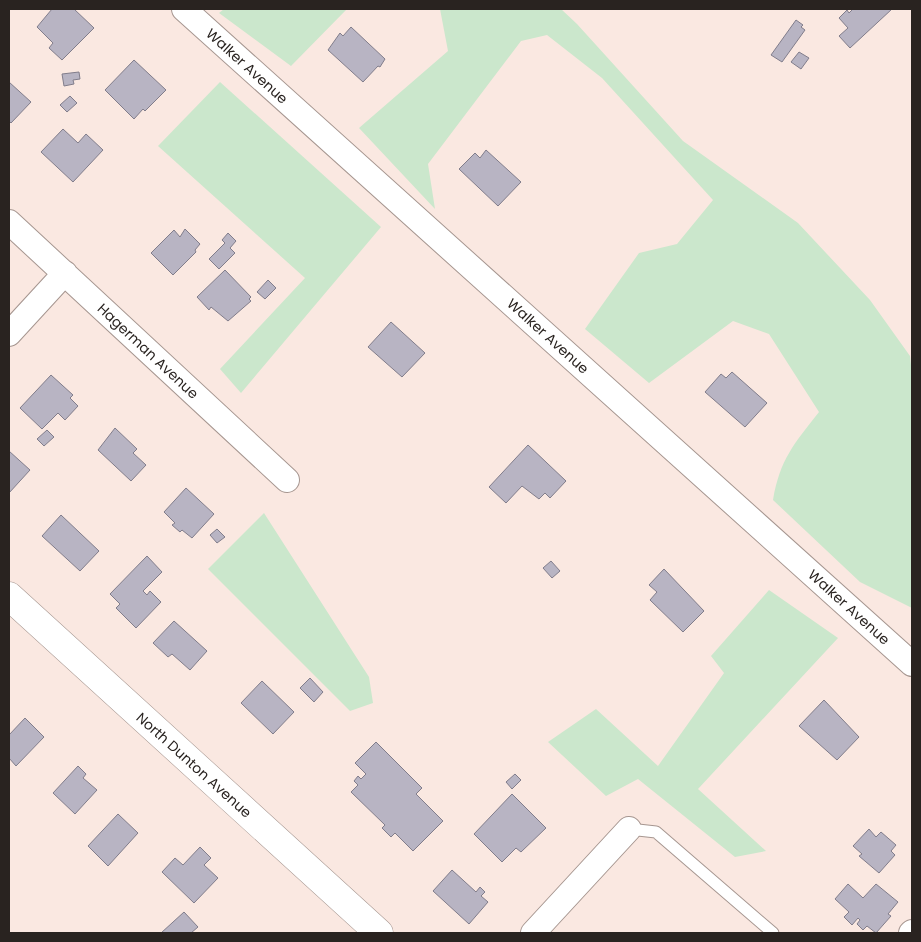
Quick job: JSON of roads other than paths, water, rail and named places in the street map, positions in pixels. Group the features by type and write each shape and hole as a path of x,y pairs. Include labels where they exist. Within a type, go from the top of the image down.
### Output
{"street":[{"name":"Walker Avenue","path":"184,9 912,664"},
{"name":"Hagerman Avenue","path":"9,222 286,480"},
{"path":"9,334 65,273"},
{"name":"North Dunton Avenue","path":"9,596 379,933"},
{"path":"533,933 629,829"}],"lane":[{"path":"629,829 656,832 773,933"}]}
